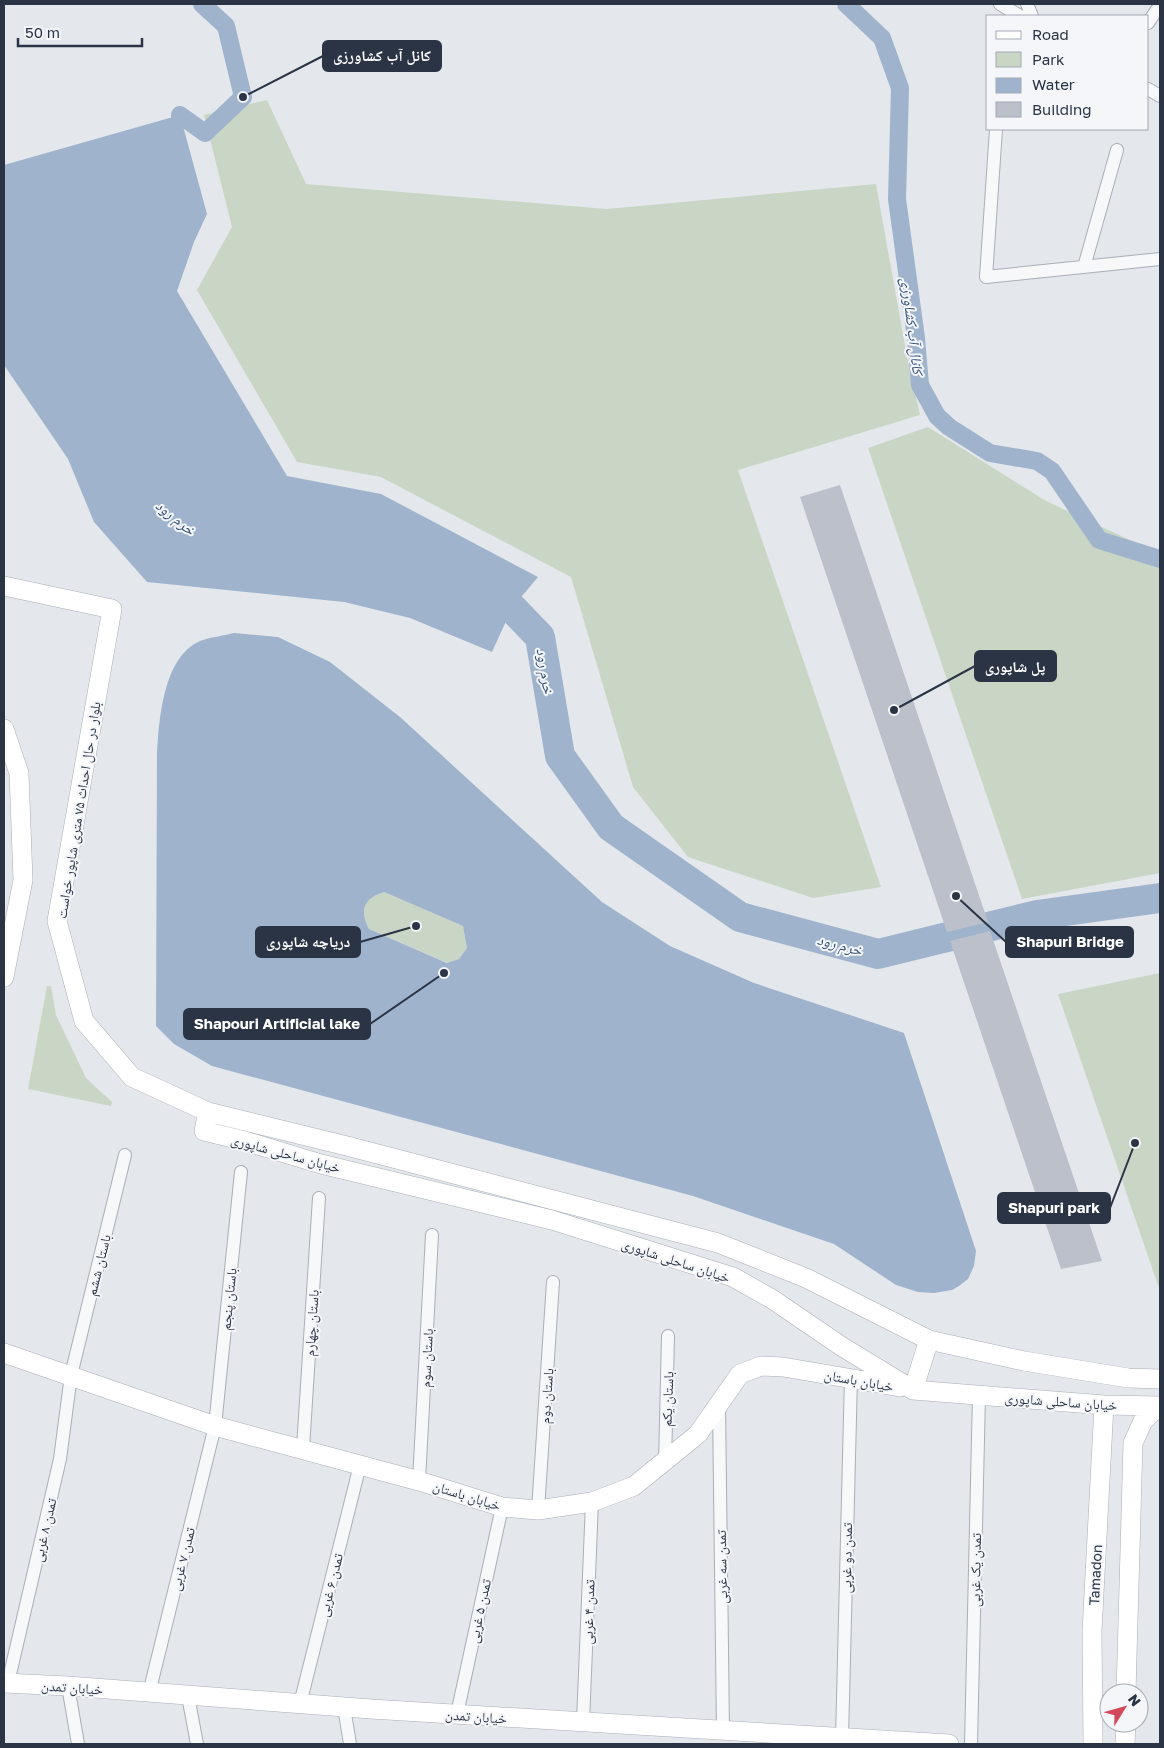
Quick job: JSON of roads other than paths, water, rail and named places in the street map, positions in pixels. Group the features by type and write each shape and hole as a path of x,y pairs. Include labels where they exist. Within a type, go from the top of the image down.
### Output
{"street":[{"path":"1000,4 1018,15"},
{"path":"1149,22 1160,5"},
{"path":"1149,90 1160,96"},
{"path":"996,130 986,277 1160,259"},
{"path":"1084,267 1117,150"},
{"name":"بلوار در حال احداث ۷۵ متری شاپور خواست","path":"4,586 112,609 58,921 84,1021 132,1077 208,1112"},
{"path":"4,728 19,773 23,880 4,977"},
{"name":"خیابان ساحلی شاپوری","path":"1160,1379 1128,1378 1024,1361 929,1340 806,1278 718,1243 208,1112 204,1131 245,1141 321,1164 552,1220 733,1277 772,1299 841,1346 913,1390 1104,1405 1160,1406"},
{"name":"باستان ششم","path":"71,1375 126,1155"},
{"name":"باستان پنجم","path":"215,1426 241,1172"},
{"name":"باستان چهارم","path":"303,1448 318,1198"},
{"path":"552,1220 556,1200"},
{"name":"باستان سوم","path":"420,1481 432,1235"},
{"name":"باستان دوم","path":"538,1510 553,1282"},
{"name":"باستان یکم","path":"665,1463 668,1336"},
{"path":"913,1390 929,1340"},
{"name":"خیابان باستان","path":"4,1353 215,1426 303,1448 420,1481 502,1507 538,1510 592,1502 634,1486 665,1463 698,1434 740,1374 761,1366 784,1367 851,1377 913,1390"},
{"name":"تمدن ۸ غربی","path":"6,1683 60,1459 71,1375"},
{"name":"تمدن دو غربی","path":"842,1739 851,1377"},
{"name":"تمدن یک غربی","path":"971,1744 979,1395"},
{"name":"تمدن سه غربی","path":"719,1402 723,1731"},
{"name":"Tamadon","path":"1093,1744 1092,1631 1104,1405"},
{"path":"1126,1683 1133,1442 1143,1421 1160,1406"},
{"name":"تمدن ۷ غربی","path":"149,1693 215,1426"},
{"name":"تمدن ۶ غربی","path":"300,1704 360,1465"},
{"name":"تمدن ۴ غربی","path":"583,1722 592,1502"},
{"name":"تمدن ۵ غربی","path":"457,1714 502,1507"},
{"name":"خیابان تمدن","path":"6,1683 723,1731 795,1740 842,1739 949,1744"},
{"path":"68,1686 78,1744"},
{"path":"188,1696 197,1744"},
{"path":"344,1707 350,1744"}],"water":[{"path":"180,115 207,214 194,242 177,291 287,476 381,494 538,577 512,608 492,652 410,618 344,602 147,582 94,522 68,459 4,365 4,165"},
{"path":"234,633 278,637 330,662 400,717 602,902 670,946 754,983 904,1033 976,1251 974,1266 968,1279 952,1290 934,1293 918,1292 896,1285 834,1244 693,1196 212,1066 174,1044 156,1026 157,755 159,725 165,691 178,661 188,649 200,641","holes":["384,892 463,926 467,948 459,959 447,963 369,929 364,911 368,901"]}],"waterway":[{"path":"180,115 205,133 243,97 226,26 202,4"},
{"name":"کانال آب کشاورزی","path":"846,4 882,38 900,88 897,199 916,338 920,385 937,416 949,427 990,453 1037,461 1052,471 1099,540 1160,559"},
{"name":"خرم رود","path":"478,588 512,608 540,637 560,756 611,827 740,917 878,954 1037,915 1160,898"}],"place":[{"name":"کانل آب کشاورزی","path":"243,97"},
{"name":"پل شاپوری","path":"894,710"},
{"name":"Shapuri Bridge","path":"956,896"},
{"name":"دریاچه شاپوری","path":"416,926"},
{"name":"Shapouri Artificial lake","path":"444,973"},
{"name":"Shapuri park","path":"1135,1143"}]}
